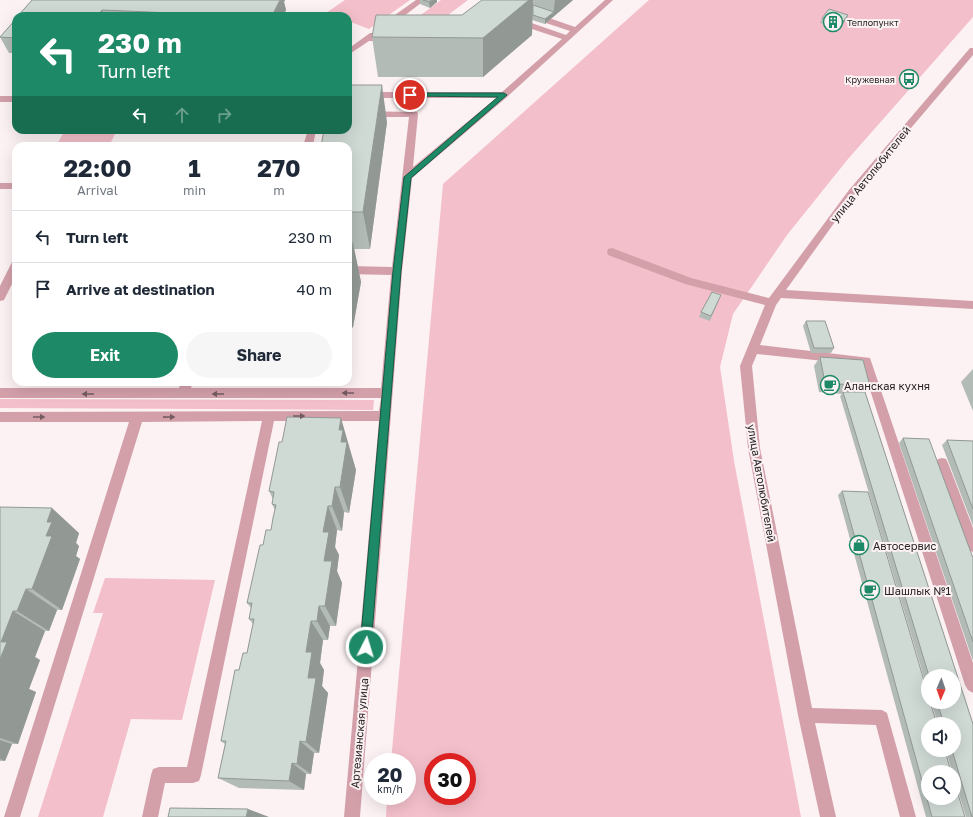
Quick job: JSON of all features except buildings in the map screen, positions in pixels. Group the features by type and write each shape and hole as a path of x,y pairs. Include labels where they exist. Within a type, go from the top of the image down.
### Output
{"street":[{"path":"352,50 421,0"},
{"path":"407,177 504,95 609,0"},
{"path":"507,17 567,38"},
{"path":"549,21 576,30"},
{"path":"367,39 398,40"},
{"name":"улица Автолюбителей","path":"828,817 806,715 754,448 746,366 774,298 852,192 973,50"},
{"path":"352,94 504,95"},
{"path":"0,99 12,99"},
{"name":"Артезианская улица","path":"352,114 414,114 397,271 352,817"},
{"path":"0,186 12,186"},
{"path":"612,252 689,281 774,298 973,305"},
{"path":"352,270 397,271"},
{"path":"0,297 12,273"},
{"path":"753,349 866,361 973,685"},
{"path":"183,394 185,386"},
{"path":"0,393 387,393"},
{"path":"150,817 159,775 193,775 269,416"},
{"path":"0,417 385,416"},
{"path":"12,817 137,417"},
{"path":"942,463 973,546"},
{"path":"806,715 882,718 908,817"}],"shaded area":[{"path":"345,0 410,0 369,29 352,23 352,12 327,12"},
{"path":"441,0 468,0 428,30 402,29"},
{"path":"649,0 973,0 973,17 848,159 787,235 733,314 720,367 734,461 801,817 386,817 387,805 416,805 416,753 392,753 443,184"},
{"path":"63,134 115,134 111,142 58,142"},
{"path":"0,399 374,400 373,410 0,408"},
{"path":"105,578 215,580 182,720 131,719 103,817 38,817 103,613 93,613"}],"place":[{"name":"Теплопункт","path":"833,22"},
{"name":"Кружевная","path":"909,79"},
{"name":"Аланская кухня","path":"830,385"},
{"name":"Автосервис","path":"859,545"},
{"name":"Шашлык №1","path":"870,590"}],"route":[{"path":"366,647 397,271 407,177 504,95 410,95"}]}
